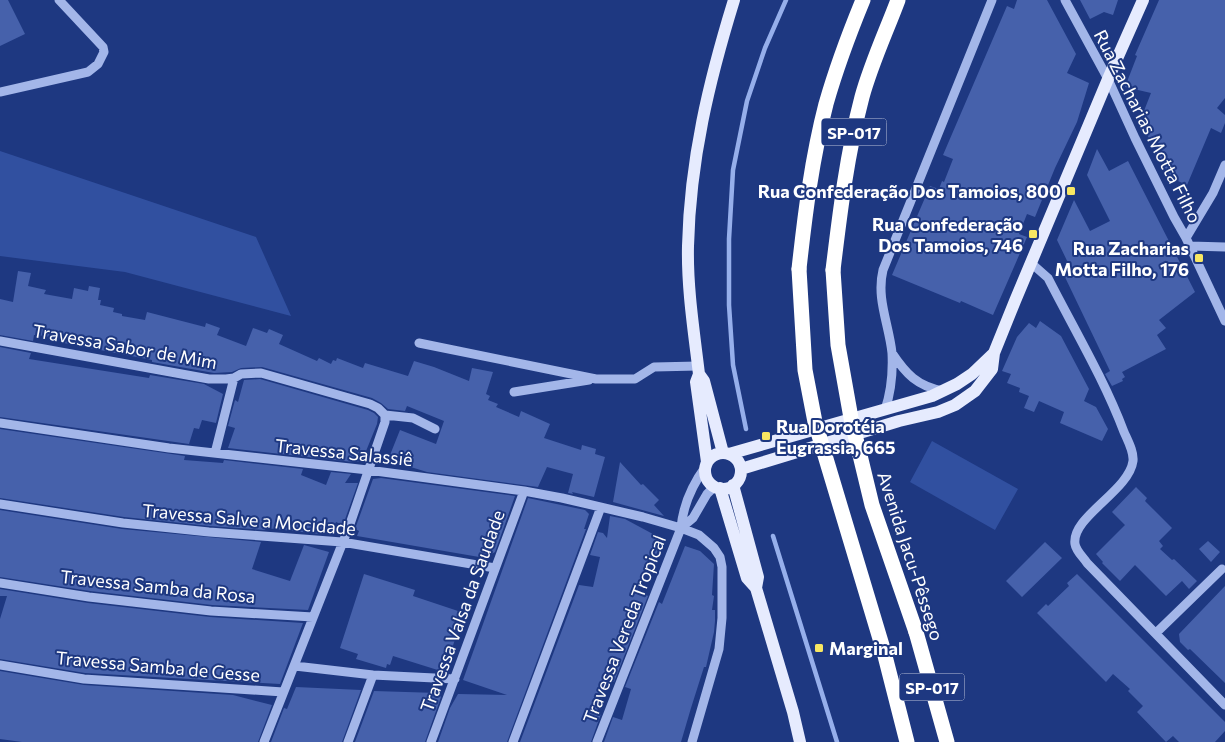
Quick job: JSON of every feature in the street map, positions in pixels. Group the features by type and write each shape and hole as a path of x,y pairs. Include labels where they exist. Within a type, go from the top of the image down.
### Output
{"highway":[{"name":"SP-017","path":"863,0 826,104 811,177 799,269 805,370 815,422 884,652 907,742"},
{"name":"Avenida Jacu-Pêssego","path":"898,0 875,59 853,133 833,270 838,345 851,418 872,505 916,632 947,742"}],"main road":[{"path":"734,0 717,55 703,113 691,189 688,247 690,300 698,370 696,382 707,464 706,476 718,487 747,578 756,588 793,712 800,742"},
{"path":"741,469 899,421 938,412 955,405 975,391 981,384 992,369 994,353 1108,79 1143,0"},
{"path":"707,464 714,455 726,454 885,410 943,391 972,374 994,353"},
{"path":"698,370 704,382 726,454 738,462 741,469 740,476 733,485 718,487"},
{"path":"733,485 758,577 756,588"}],"street":[{"path":"0,92 88,72 98,64 104,52 95,38 59,0"},
{"path":"885,410 891,388 892,352 880,293 883,270 992,0"},
{"name":"Rua Zacharias Motta Filho","path":"1065,0 1108,79 1225,322"},
{"path":"1225,165 1188,242 1225,248"},
{"path":"1032,263 1048,278 1116,410 1133,459 1127,478 1088,516 1076,534 1075,544 1087,563 1225,705"},
{"name":"Travessa Sabor de Mim","path":"0,341 210,379 234,378 241,374 261,373 370,404 378,408 385,415"},
{"path":"419,343 596,379"},
{"path":"892,352 903,370 928,388 943,391"},
{"path":"514,392 596,379 635,378 654,368 698,370"},
{"path":"214,453 234,378"},
{"path":"264,742 342,542 385,422 385,415 413,418 436,429"},
{"name":"Travessa Salassiê","path":"0,423 214,453 368,470 524,491 601,507 681,528 699,535 720,557 722,567 719,649 692,742"},
{"name":"Travessa Vereda Tropical","path":"597,742 681,528 682,514 691,491 707,464"},
{"name":"Travessa Vereda Tropical","path":"681,528 692,518 706,494 718,487"},
{"name":"Travessa Valsa da Saudade","path":"431,742 524,491"},
{"name":"Travessa Salve a Mocidade","path":"0,504 123,523 209,532 342,542 495,568"},
{"path":"513,742 601,507"},
{"path":"1156,633 1222,569"},
{"name":"Travessa Samba da Rosa","path":"0,583 89,597 211,611 313,617"},
{"name":"Travessa Samba de Gesse","path":"0,665 113,682 284,692"},
{"path":"295,666 373,675 455,678"},
{"path":"348,742 373,675"}],"shaded area":[{"path":"0,151 256,237 291,316 125,272 0,256"},
{"path":"932,441 1018,489 995,530 910,482"}],"building":[{"path":"0,0 8,0 25,34 0,46"},
{"path":"1017,0 1047,0 1076,54 1067,73 1089,83 1077,122 1055,168 1035,217 1027,214 1019,234 1027,237 993,315 892,275 930,186 939,189 942,181 944,182 953,159 943,155 1007,6 1014,9"},
{"path":"1080,0 1118,0 1113,15 1104,12 1090,19"},
{"path":"1159,0 1225,0 1225,98 1217,108 1225,115 1225,123 1221,133 1211,128 1187,185 1169,177 1159,157 1165,153 1154,148 1140,121 1151,93 1125,87 1137,56 1135,55"},
{"path":"1097,149 1109,171 1128,161 1195,292 1159,320 1166,328 1157,335 1166,349 1122,372 1125,377 1122,379 1123,381 1112,386 1105,374 1110,371 1063,273 1071,269 1057,240 1074,200 1090,231 1110,221 1087,175"},
{"path":"18,271 31,273 28,286 46,290 44,294 72,299 74,288 88,291 89,286 100,288 98,300 101,300 100,305 114,308 113,312 122,314 122,316 145,320 147,312 205,327 206,323 220,328 217,335 246,346 253,328 267,333 269,329 283,335 279,344 317,361 319,358 331,364 337,358 363,368 365,363 408,376 414,361 469,381 472,368 493,372 486,394 490,396 488,400 498,404 496,407 519,417 521,411 550,424 544,438 581,450 582,445 596,449 595,454 605,457 594,497 572,492 573,494 568,493 573,474 547,467 538,487 427,472 388,460 400,430 436,444 444,421 407,406 405,411 388,409 372,398 262,367 241,368 232,372 214,373 64,343 64,340 45,336 34,335 33,341 0,335 0,299 13,302"},
{"path":"1040,321 1061,336 1089,389 1084,401 1096,407 1108,429 1102,441 1060,423 1064,412 1039,401 1034,412 1024,408 1029,396 1019,392 1020,388 1007,383 1011,374 1002,371 1017,337 1029,323 1036,328"},
{"path":"0,347 31,353 29,359 149,378 150,375 204,384 223,394 216,423 202,420 199,429 194,428 189,444 0,417"},
{"path":"260,379 374,413 378,417 377,424 362,461 353,462 228,448 235,428 228,426 235,400 238,402 244,380"},
{"path":"0,429 185,456 184,460 223,463 224,460 303,469 301,475 326,485 331,472 351,474 345,483 358,483 343,525 336,522 331,533 320,534 266,528 265,530 210,526 124,517 0,498"},
{"path":"620,462 641,485 643,484 659,500 654,505 664,516 613,502"},
{"path":"381,478 515,496 495,552 485,558 357,536 359,531 355,529 373,479"},
{"path":"1136,487 1147,498 1145,501 1172,528 1159,541 1163,546 1160,549 1172,560 1174,559 1197,581 1189,589 1182,581 1166,596 1135,565 1120,581 1096,554 1125,525 1112,512"},
{"path":"528,498 585,510 589,514 584,529 586,529 507,742 438,742 450,708 458,694 507,695 463,680"},
{"path":"0,510 122,529 261,542 252,569 290,581 304,545 329,552 308,610 212,605 90,591 0,577"},
{"path":"610,516 625,519 664,540 637,589 648,596 614,682 610,681 596,713 601,714 591,742 520,742 579,585 593,587 600,557 590,555 598,532 603,533 607,538"},
{"path":"1208,541 1220,552 1211,562 1199,549"},
{"path":"1045,542 1062,558 1022,597 1006,581"},
{"path":"685,546 700,551 714,564 712,610 715,610 715,621 706,667 704,667 681,742 604,742 613,717 622,720 631,689 625,687 659,602 662,604"},
{"path":"364,574 415,590 413,596 464,613 444,672 393,656 390,665 387,664 386,668 356,659 358,654 340,648"},
{"path":"1077,574 1225,722 1225,731 1215,742 1179,742 1173,736 1166,742 1137,712 1143,706 1128,691 1130,689 1113,674 1106,682 1037,613 1046,604 1048,606 1069,586 1067,583"},
{"path":"1225,586 1225,683 1190,649 1188,650 1180,642 1179,634"},
{"path":"0,589 88,603 210,617 303,623 280,684 85,673 0,659 0,619 7,596 0,596"},
{"path":"0,671 84,685 233,695 272,705 258,742 22,742 0,739"},
{"path":"296,687 361,690 342,742 271,742 284,708 287,709"},
{"path":"374,691 438,693 441,697 425,742 355,742"}],"waterway":[{"path":"746,429 733,365 729,305 729,239 733,170 747,101 765,48 786,0"},
{"path":"773,536 837,742"}],"place":[{"name":"Rua Confederação Dos Tamoios, 800","path":"1071,191"},
{"name":"Rua Confederação Dos Tamoios, 746","path":"1033,234"},
{"name":"Rua Zacharias Motta Filho, 176","path":"1199,258"},
{"name":"Rua Dorotéia Eugrassia, 665","path":"766,436"},
{"name":"Marginal","path":"819,648"}]}
